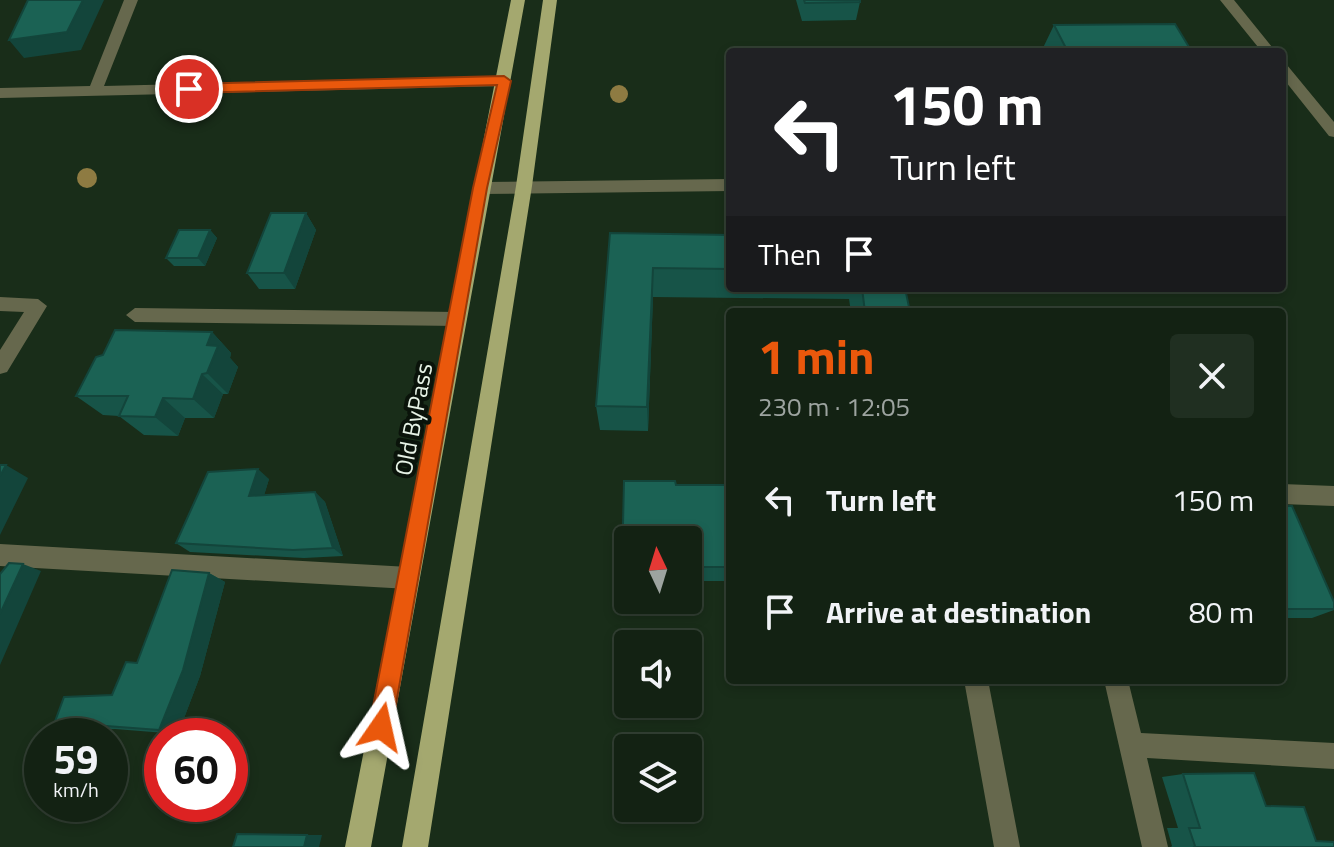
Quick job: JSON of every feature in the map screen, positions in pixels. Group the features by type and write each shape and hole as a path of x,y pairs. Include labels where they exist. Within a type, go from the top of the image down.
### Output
{"main road":[{"name":"Old ByPass","path":"358,847 480,188 518,0"},
{"path":"415,847 524,186 550,0"}],"street":[{"path":"95,91 131,0"},
{"path":"1227,0 1266,48"},
{"path":"1286,73 1334,132"},
{"path":"0,93 504,81"},
{"path":"480,188 726,185"},
{"path":"0,304 38,306 0,366"},
{"path":"135,315 458,319"},
{"path":"1286,494 1334,496"},
{"path":"0,555 409,578"},
{"path":"977,684 1007,847"},
{"path":"1117,684 1155,847"},
{"path":"1131,745 1334,756"}],"building":[{"path":"28,0 83,0 67,32 9,40"},
{"path":"804,0 860,0 860,2 805,3"},
{"path":"1175,24 1190,48 1066,48 1054,25"},
{"path":"271,213 306,213 284,273 247,273"},
{"path":"179,230 210,230 198,258 166,258"},
{"path":"610,233 726,235 726,269 653,268 647,407 596,406"},
{"path":"862,292 906,292 909,308 864,308"},
{"path":"115,330 212,332 207,345 218,346 207,373 202,374 193,399 163,398 155,417 119,416 128,396 76,396 96,357 103,355"},
{"path":"258,469 249,496 315,492 333,548 293,550 176,543 208,472"},
{"path":"624,481 726,485 726,567 702,567 702,526 623,526"},
{"path":"1286,506 1292,506 1334,602 1334,609 1286,609"},
{"path":"9,563 23,564 0,614 0,574"},
{"path":"172,570 209,573 183,670 164,718 144,718 144,729 128,728 128,718 56,718 64,697 112,695 126,662 137,663"},
{"path":"1254,773 1266,806 1304,807 1316,841 1334,842 1334,847 1194,847 1189,828 1200,828 1183,774"},
{"path":"237,834 307,835 304,847 233,847"}],"route":[{"path":"189,89 504,81 480,188 381,727"}]}
